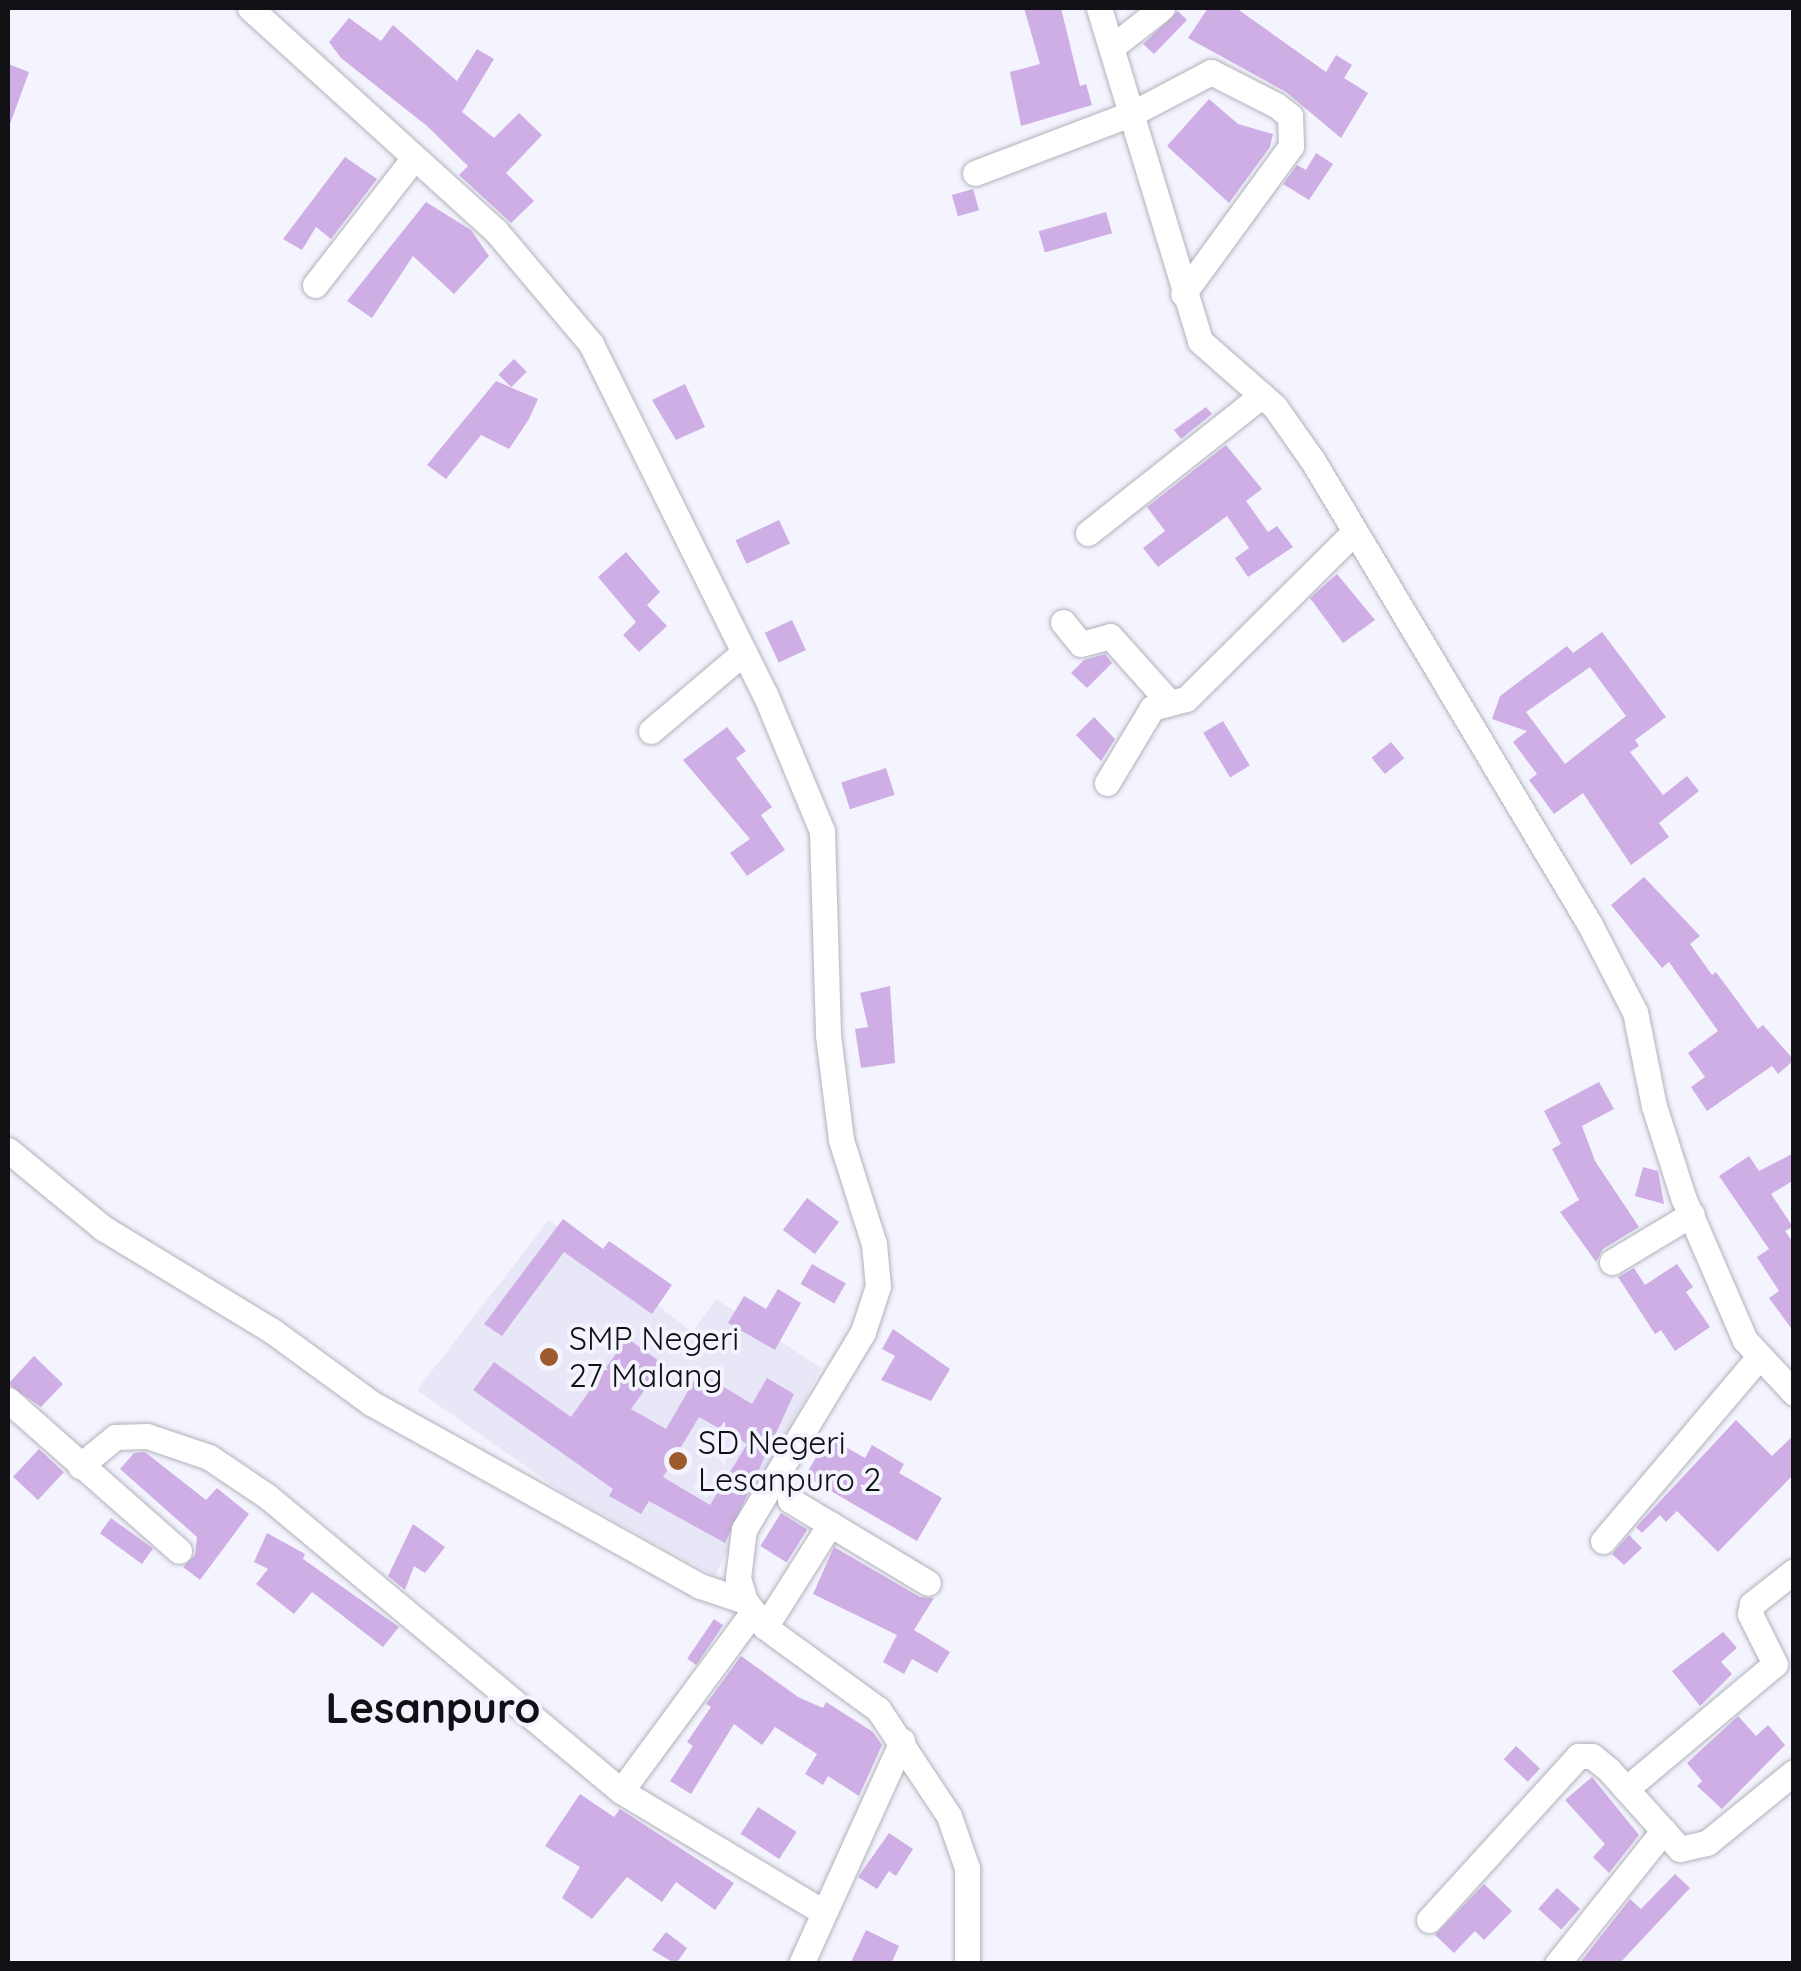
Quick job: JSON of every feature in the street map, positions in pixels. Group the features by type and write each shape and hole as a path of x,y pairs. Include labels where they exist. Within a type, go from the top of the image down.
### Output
{"street":[{"path":"250,8 496,231 592,344 744,652 822,831 834,1089 846,1172 874,1244 878,1286 863,1332 744,1529 738,1562 754,1614"},
{"path":"1099,8 1200,341 1262,395 1313,462 1475,724 1635,1012 1654,1106 1692,1214 1758,1358 1794,1393"},
{"path":"1112,47 1162,8"},
{"path":"974,173 1133,113 1211,72 1276,105 1294,129 1291,146 1184,294"},
{"path":"314,284 413,159"},
{"path":"1088,533 1262,395"},
{"path":"1107,783 1142,719 1169,702 1186,699 1354,533"},
{"path":"1063,622 1084,645 1110,636 1169,702"},
{"path":"651,731 744,652"},
{"path":"8,1150 103,1228 271,1330 371,1403 754,1614 878,1709 902,1741 961,1844 970,1904 967,1964"},
{"path":"1612,1262 1692,1214"},
{"path":"1603,1541 1758,1358"},
{"path":"8,1400 179,1551"},
{"path":"80,1466 115,1437 147,1436 209,1457 267,1496 621,1791 823,1912"},
{"path":"790,1500 928,1583"},
{"path":"621,1791 754,1614 830,1524"},
{"path":"1626,1789 1775,1664 1750,1614 1752,1604 1794,1571"},
{"path":"800,1964 902,1741"},
{"path":"1430,1920 1578,1756 1592,1756 1680,1850 1694,1849 1794,1772"},
{"path":"1557,1964 1664,1830"}],"shaded area":[{"name":"SMP Negeri 27 Malang","path":"549,1220 692,1332 716,1299 821,1368 715,1576 562,1492 417,1390"}],"building":[{"path":"1024,8 1061,8 1080,86 1086,84 1092,105 1021,126 1010,72 1040,64"},
{"path":"1208,8 1236,8 1326,72 1336,55 1352,65 1344,78 1368,93 1341,138 1286,92 1188,38"},
{"path":"1178,11 1187,20 1154,54 1143,44"},
{"path":"349,18 381,41 393,25 457,81 477,49 494,59 462,112 494,138 519,113 542,135 506,173 534,201 511,223 459,175 468,166 427,126 341,58 329,42"},
{"path":"8,64 29,72 10,124 8,124"},
{"path":"1209,99 1238,124 1273,134 1270,147 1229,203 1167,146"},
{"path":"1316,153 1333,164 1309,200 1283,184 1297,165 1306,170"},
{"path":"345,157 377,179 331,239 316,227 302,250 283,239"},
{"path":"973,189 979,210 958,216 952,195"},
{"path":"426,202 471,230 489,256 454,294 413,256 372,318 347,301"},
{"path":"1106,212 1112,233 1045,252 1039,231"},
{"path":"514,359 527,372 511,387 498,375"},
{"path":"496,381 538,399 529,419 509,449 481,435 446,479 427,465"},
{"path":"685,384 705,427 676,440 652,400"},
{"path":"1206,407 1212,414 1181,439 1174,430"},
{"path":"1226,445 1262,489 1246,501 1268,532 1277,526 1293,547 1248,577 1235,558 1249,548 1227,516 1158,567 1143,548 1165,531 1147,507"},
{"path":"779,520 790,544 746,564 735,540"},
{"path":"626,552 660,592 647,605 667,626 639,652 623,635 636,622 598,577"},
{"path":"1337,574 1375,620 1343,643 1310,598"},
{"path":"792,620 806,650 779,663 765,633"},
{"path":"1602,632 1666,717 1635,740 1639,746 1630,752 1663,795 1687,776 1699,791 1659,823 1669,837 1631,865 1583,793 1554,814 1529,780 1537,774 1513,742 1527,731 1492,719 1500,696 1567,646 1573,653","holes":["1590,667 1626,716 1565,764 1526,712"]},
{"path":"1105,654 1112,663 1087,688 1071,673 1084,660"},
{"path":"1094,717 1115,739 1101,761 1076,735"},
{"path":"1223,721 1250,766 1230,777 1203,733"},
{"path":"727,727 746,751 736,758 772,807 761,815 785,850 747,876 730,853 750,839 683,760"},
{"path":"1391,742 1404,758 1385,774 1372,758"},
{"path":"886,768 895,795 850,809 841,783"},
{"path":"1644,877 1700,936 1690,944 1712,975 1716,972 1758,1029 1763,1025 1794,1060 1778,1074 1772,1066 1707,1111 1691,1087 1705,1077 1688,1053 1718,1031 1669,962 1662,968 1611,905"},
{"path":"890,986 895,1063 861,1068 855,1029 868,1027 860,993"},
{"path":"1599,1082 1614,1109 1582,1126 1595,1161 1639,1227 1603,1249 1596,1262 1560,1212 1579,1200 1552,1149 1561,1144 1544,1111"},
{"path":"1794,1153 1794,1180 1771,1194 1793,1227 1785,1231 1794,1244 1794,1332 1769,1298 1779,1291 1757,1257 1769,1249 1719,1176 1749,1156 1759,1171"},
{"path":"1643,1167 1658,1171 1664,1204 1635,1196"},
{"path":"807,1198 839,1222 815,1254 783,1230"},
{"path":"563,1219 603,1249 609,1241 672,1285 652,1314 564,1252 502,1336 484,1324"},
{"path":"812,1264 846,1284 834,1303 800,1284"},
{"path":"1677,1264 1693,1287 1686,1292 1710,1327 1675,1351 1661,1330 1655,1334 1618,1277 1634,1268 1645,1285"},
{"path":"778,1289 801,1303 775,1350 728,1323 744,1296 766,1309"},
{"path":"893,1329 950,1369 931,1401 881,1380 895,1356 882,1349"},
{"path":"627,1338 663,1364 631,1409 666,1429 699,1372 752,1404 767,1378 794,1394 725,1543 649,1501 641,1514 609,1496 613,1489 473,1390 494,1362 571,1417","holes":["699,1417 747,1444 710,1505 663,1477"]},
{"path":"34,1356 63,1384 41,1407 8,1384"},
{"path":"1736,1420 1772,1456 1794,1435 1794,1474 1718,1552 1677,1511 1666,1522 1660,1515 1642,1533 1636,1527"},
{"path":"828,1437 865,1458 872,1445 904,1464 899,1473 942,1498 917,1541 805,1476"},
{"path":"39,1449 64,1472 38,1500 13,1477"},
{"path":"145,1452 206,1500 217,1488 249,1514 200,1580 183,1567 195,1555 197,1537 120,1469 134,1453"},
{"path":"781,1513 807,1529 787,1563 760,1546"},
{"path":"111,1518 153,1549 142,1564 100,1533"},
{"path":"413,1524 445,1547 425,1573 414,1566 405,1590 388,1576"},
{"path":"267,1533 305,1554 303,1559 399,1627 383,1647 312,1592 294,1614 256,1584 268,1569 254,1562"},
{"path":"1629,1535 1642,1548 1624,1565 1612,1554"},
{"path":"834,1547 920,1597 934,1598 914,1630 950,1652 937,1673 912,1659 904,1674 883,1662 897,1635 813,1594"},
{"path":"714,1619 723,1625 696,1665 687,1659"},
{"path":"1723,1632 1737,1648 1721,1662 1732,1674 1700,1706 1672,1671"},
{"path":"741,1656 798,1697 823,1708 826,1702 873,1732 882,1745 859,1796 828,1776 823,1785 805,1774 817,1754 775,1727 762,1745 734,1724 691,1794 670,1781 693,1746 687,1742 711,1707 706,1704"},
{"path":"1738,1716 1756,1736 1768,1725 1785,1745 1722,1809 1697,1786 1702,1781 1687,1763"},
{"path":"1516,1746 1540,1769 1528,1782 1504,1759"},
{"path":"1592,1777 1639,1835 1609,1873 1593,1857 1605,1844 1565,1800"},
{"path":"580,1794 614,1817 620,1809 734,1883 715,1910 676,1882 662,1902 627,1877 592,1919 562,1898 580,1867 545,1846"},
{"path":"758,1807 797,1832 779,1859 741,1834"},
{"path":"889,1833 913,1849 896,1876 889,1871 877,1889 858,1877"},
{"path":"1675,1874 1690,1888 1619,1964 1579,1964 1630,1899 1641,1909"},
{"path":"1484,1884 1512,1911 1484,1940 1475,1931 1454,1953 1435,1935"},
{"path":"1557,1888 1580,1909 1561,1930 1538,1909"},
{"path":"866,1930 899,1946 891,1964 850,1964"},
{"path":"666,1932 687,1948 676,1964 652,1950"}],"place":[{"name":"SMP Negeri 27 Malang","path":"549,1357"},
{"name":"SD Negeri Lesanpuro 2","path":"678,1461"}],"district":[{"name":"Lesanpuro","path":"433,1708"}]}
